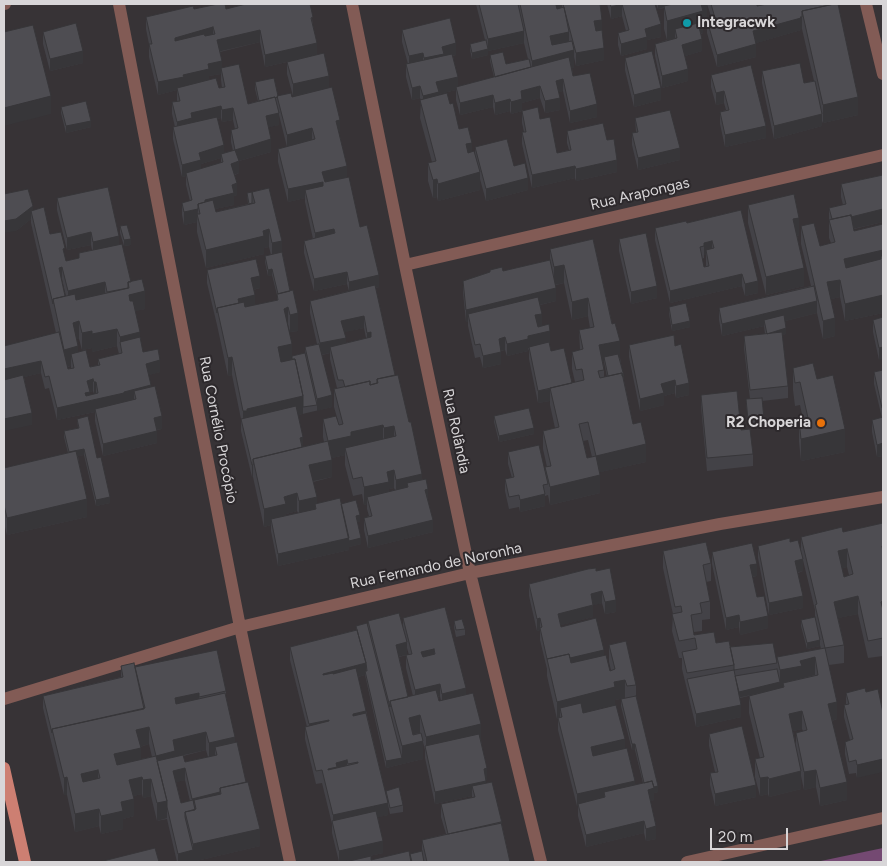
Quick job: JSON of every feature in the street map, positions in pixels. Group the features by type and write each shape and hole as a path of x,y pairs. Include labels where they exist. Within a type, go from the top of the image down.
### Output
{"main road":[{"path":"4,768 25,862"}],"street":[{"name":"Rua Cornélio Procópio","path":"119,4 240,627 290,862"},
{"name":"Rua Rolândia","path":"352,4 470,573 541,862"},
{"path":"866,4 883,74"},
{"name":"Rua Arapongas","path":"405,265 883,155"},
{"name":"Rua Fernando de Noronha","path":"4,699 240,627 470,573 720,524 883,497"},
{"path":"687,862 883,818"}],"shaded area":[{"path":"883,848 883,862 816,862"}],"building":[{"path":"218,4 225,4 226,9 246,4 310,4 317,43 265,55 260,30 217,40 222,61 208,64 209,69 183,75 184,77 158,82 149,44 152,44 146,17 193,6 194,9","holes":["213,27 215,34 205,36 204,34 175,41 175,38"]},
{"path":"479,4 518,4 524,31 488,39"},
{"path":"520,4 560,4 556,5 557,9 564,7 569,32 550,36 552,45 572,41 574,50 532,61"},
{"path":"563,4 600,4 602,20 594,21 596,31 602,30 604,48 576,53"},
{"path":"610,4 622,4 611,7"},
{"path":"622,4 655,4 661,24 645,29 647,37 621,44 618,33 629,30"},
{"path":"673,4 701,4 703,11 667,21 664,6"},
{"path":"711,4 757,4 757,6 767,4 834,4 802,11 801,18 753,31 756,44 717,55 707,20 715,18"},
{"path":"838,4 858,97 823,105 802,11"},
{"path":"450,18 456,43 442,47 444,54 424,58 423,53 409,56 402,30"},
{"path":"76,23 83,51 50,59 43,32"},
{"path":"698,23 702,39 682,45 688,69 662,76 655,44 677,38 675,29"},
{"path":"33,25 51,96 4,108 4,32"},
{"path":"486,40 488,49 472,53 470,44"},
{"path":"652,51 661,88 634,95 625,58"},
{"path":"503,52 506,64 529,59 531,67 495,77 490,55"},
{"path":"324,53 329,76 293,84 287,62"},
{"path":"452,54 458,77 436,82 439,92 423,96 420,86 412,88 406,64"},
{"path":"569,57 573,76 590,73 597,104 570,111 563,79 556,81 560,98 545,101 540,86 521,91 522,99 511,102 510,99 495,103 493,95 460,103 456,87"},
{"path":"800,63 804,83 815,81 822,114 774,126 762,71"},
{"path":"239,64 248,104 275,97 279,113 266,116 271,139 235,150 231,130 238,128 233,108 222,110 221,106 191,113 192,118 177,122 172,102 180,101 177,88 216,78 219,88 225,87 221,68"},
{"path":"751,65 766,126 725,135 720,112 729,110 724,91 716,93 711,75"},
{"path":"274,78 278,97 259,101 255,82"},
{"path":"332,87 340,120 336,121 347,166 322,172 325,182 349,177 360,227 367,225 379,275 349,282 347,272 314,279 304,241 335,233 334,229 315,233 305,190 323,186 323,182 288,189 278,149 315,139 312,128 287,135 277,96 291,93 292,97"},
{"path":"447,93 450,104 453,103 459,129 468,127 472,143 466,144 468,153 474,151 480,172 438,184 437,179 433,180 428,163 436,161 420,100"},
{"path":"86,101 91,121 66,126 61,107"},
{"path":"538,107 540,119 550,117 557,153 571,150 567,131 603,123 607,140 614,139 617,160 576,169 575,166 532,175 522,132 526,132 522,111"},
{"path":"670,110 680,148 638,158 632,133 638,132 635,118"},
{"path":"217,117 224,145 199,153 201,160 182,165 173,127"},
{"path":"507,139 514,166 525,163 528,178 486,189 475,147"},
{"path":"235,150 239,161 231,164 237,183 232,185 234,193 205,200 205,202 198,204 198,209 184,212 182,203 192,200 186,173 223,162 221,154"},
{"path":"883,175 883,209 851,217 851,215 832,219 829,208 846,204 841,184"},
{"path":"108,187 119,236 93,242 91,232 67,238 57,198"},
{"path":"269,188 282,241 272,243 269,229 263,231 264,236 206,250 197,214 200,214 198,204 213,200 216,212 255,203 252,192"},
{"path":"28,189 33,206 16,219 4,221 4,194"},
{"path":"252,192 252,203 249,204 247,193"},
{"path":"794,194 799,218 793,219 804,268 766,277 748,205"},
{"path":"44,207 50,234 61,232 66,261 79,258 79,253 122,244 131,282 128,282 128,288 107,292 105,282 68,291 62,267 59,268 65,296 53,299 53,304 31,211"},
{"path":"741,210 758,281 745,284 742,274 670,291 655,228 686,221 687,223","holes":["712,241 714,248 706,250 709,266 704,267 700,247 704,246 704,243"]},
{"path":"851,215 854,231 883,224 883,250 844,259 846,268 881,259 881,256 883,256 883,295 845,304 840,280 827,282 835,318 823,321 801,226 814,223 820,246 835,242 829,220"},
{"path":"127,225 131,239 124,240 120,226"},
{"path":"646,233 657,286 631,292 619,239"},
{"path":"593,239 612,324 615,323 620,341 599,345 604,370 598,371 600,378 622,373 633,424 641,422 646,444 596,456 600,475 550,487 545,467 551,466 543,431 559,427 550,388 584,380 582,369 576,370 572,352 583,349 579,330 594,327 588,298 572,302 564,265 554,267 550,249","holes":["588,422 596,456 587,458 579,424"]},
{"path":"282,252 290,291 278,294 272,269 268,270 265,256"},
{"path":"256,259 260,276 251,278 255,295 238,299 239,303 217,308 217,313 207,270"},
{"path":"550,260 556,288 466,310 463,281 502,267 503,271"},
{"path":"142,279 145,291 129,295 130,301 133,301 140,332 120,337 117,329 92,334 92,331 82,333 79,321 73,323 78,346 64,350 53,299 75,294 76,300 129,288 128,282"},
{"path":"375,285 395,375 377,379 377,383 370,385 370,381 345,387 343,380 338,380 330,347 371,337 371,332 367,333 364,316 341,321 346,338 320,343 310,301"},
{"path":"814,286 817,301 722,324 719,308"},
{"path":"293,290 298,313 290,315 288,307 284,309 292,344 278,347 281,362 295,359 303,396 243,411 232,357 228,358 217,308 244,302 245,307 278,300 277,294"},
{"path":"538,297 542,314 535,315 538,327 549,324 550,331 528,336 528,339 507,344 505,337 499,339 501,352 483,356 480,344 475,345 468,314"},
{"path":"686,303 690,321 672,325 669,307"},
{"path":"784,315 786,328 767,334 764,320"},
{"path":"883,317 883,347 879,348 873,320"},
{"path":"59,332 68,369 74,368 71,354 86,350 90,367 100,365 98,359 122,353 120,342 140,337 143,352 158,349 160,360 146,364 151,385 57,408 49,376 45,377 41,361 4,369 4,346","holes":["93,379 96,382 98,393 86,396 85,393 90,392 87,381"]},
{"path":"782,332 788,386 750,390 744,336"},
{"path":"674,335 675,346 681,344 689,383 676,386 675,380 661,384 664,393 640,399 629,345"},
{"path":"549,342 551,351 564,348 572,383 538,391 529,347"},
{"path":"319,344 332,395 317,399 305,347"},
{"path":"305,353 317,405 303,407 303,396 295,359 292,359 292,356"},
{"path":"618,354 624,376 622,376 622,373 608,376 604,357"},
{"path":"813,363 817,379 833,375 845,429 801,439 799,420 808,418 800,382 795,383 793,368"},
{"path":"883,370 883,408 882,408 874,372"},
{"path":"23,375 32,413 4,419 4,380"},
{"path":"398,375 409,422 411,422 422,474 396,480 394,470 387,472 389,482 364,487 362,477 353,479 345,448 396,436 394,426 384,428 383,425 351,432 351,436 328,441 323,419 336,416 339,425 343,424 334,389 370,381 370,385 378,383 377,379"},
{"path":"155,386 162,416 154,418 157,431 103,444 95,409 136,399 134,391"},
{"path":"737,391 741,430 750,429 753,454 707,458 701,395"},
{"path":"762,398 764,419 748,420 746,399"},
{"path":"296,406 303,437 300,438 302,447 253,459 252,465 241,419"},
{"path":"529,408 534,428 499,436 494,416"},
{"path":"88,416 97,458 101,457 110,497 96,500 84,449 69,452 64,431 79,428 77,419"},
{"path":"883,417 883,443 877,445 872,420"},
{"path":"328,441 332,460 309,465 317,497 299,501 297,493 284,497 286,504 264,509 253,459"},
{"path":"539,445 548,484 543,485 545,494 520,500 519,495 509,497 505,479 514,477 508,452"},
{"path":"76,451 87,499 7,518 4,505 4,468"},
{"path":"426,479 428,489 425,490 433,520 368,536 364,518 372,516 367,497 408,487 407,483"},
{"path":"340,498 349,538 278,554 271,519 316,509 315,504"},
{"path":"356,500 360,515 356,516 361,538 349,541 341,504"},
{"path":"883,523 883,601 881,602 883,610 883,638 868,641 858,596 834,602 844,645 825,648 801,537 842,527 843,532","holes":["847,549 853,574 844,577 838,551"]},
{"path":"790,538 790,542 798,540 803,559 795,561 803,596 769,603 758,546"},
{"path":"706,542 711,563 703,565 710,601 700,603 702,613 691,615 694,635 714,632 716,643 729,641 734,665 687,673 682,652 697,649 695,638 679,641 672,614 682,612 681,606 675,607 663,551"},
{"path":"752,543 757,564 750,565 757,597 764,596 768,616 740,622 739,615 726,618 712,552"},
{"path":"596,568 596,571 610,568 616,600 605,602 602,591 591,594 593,605 558,614 561,627 596,618 604,650 570,658 569,654 547,659 540,628 542,627 540,618 537,619 529,584"},
{"path":"445,607 466,688 442,694 440,684 415,690 406,655 412,654 403,618","holes":["434,649 435,654 423,657 421,652"]},
{"path":"399,613 407,642 396,645 408,697 390,701 390,707 368,621"},
{"path":"815,617 820,640 807,643 801,620"},
{"path":"462,619 465,629 456,630 454,621"},
{"path":"367,623 402,758 386,761 365,671 367,671 366,663 356,626"},
{"path":"357,630 366,663 323,675 356,668 366,711 353,714 353,716 366,713 388,803 333,815 322,770 316,771 305,727 329,720 309,724 290,647","holes":["347,760 348,764 358,762 328,770 337,767 336,763"]},
{"path":"626,641 636,685 627,686 625,680 614,682 615,687 557,702 547,659 569,654 571,663 606,655 610,671 615,669 609,645"},
{"path":"773,643 777,663 734,670 730,647"},
{"path":"825,648 837,702 828,704 847,782 820,788 816,770 804,772 796,733 807,730 802,711 789,714 801,771 769,779 768,777 760,778 755,759 764,757 749,696 784,687 783,683 818,675 815,657 800,661 802,666 780,670 777,657"},
{"path":"217,650 226,691 199,697 199,693 175,698 176,704 225,693 235,737 209,743 206,732 173,740 175,751 156,756 167,801 157,803 151,779 143,780 142,777 129,780 134,799 121,802 123,811 101,816 99,809 75,814 67,777 64,778 52,729 145,708 135,667","holes":["149,727 156,756 117,765 114,754 141,748 136,730","98,770 100,778 83,782 81,774"]},
{"path":"134,663 144,709 52,729 52,733 43,696 123,677 121,666"},
{"path":"777,669 780,682 739,692 735,676"},
{"path":"734,670 741,705 696,714 687,679"},
{"path":"865,688 866,692 878,689 883,713 883,759 857,765 856,760 849,762 845,742 853,739 844,705 849,704 846,693"},
{"path":"436,690 439,701 473,693 481,724 426,737 420,715 409,718 413,735 421,733 423,741 402,746 390,701"},
{"path":"636,696 658,786 654,787 652,781 644,783 635,744 632,744 621,699"},
{"path":"581,703 583,713 616,705 625,739 591,747 593,756 627,748 635,781 577,794 558,718 562,717 560,708"},
{"path":"742,726 756,785 715,794 710,773 718,772 709,734"},
{"path":"479,734 487,768 484,769 486,781 435,792 425,746"},
{"path":"237,742 246,782 220,788 220,792 192,799 185,768 173,771 181,803 193,800 195,810 185,812 193,850 178,854 157,761 183,755 185,762 217,755 215,747"},
{"path":"652,781 654,788 648,790 656,826 646,829 644,821 586,835 578,804 605,797 604,792"},
{"path":"248,782 260,829 193,844 185,812 196,809 194,800 221,794 220,788"},
{"path":"492,782 502,823 448,834 441,804 475,797 472,786"},
{"path":"399,787 403,805 390,808 386,791"},
{"path":"376,811 383,841 339,851 332,821"},
{"path":"501,822 510,862 427,862 422,840"},
{"path":"155,848 159,862 99,862"},
{"path":"409,851 411,862 345,862 371,856 371,860"},
{"path":"422,851 424,862 412,862 410,854"}],"place":[{"name":"Integracwk","path":"687,23"},
{"name":"R2 Choperia","path":"821,423"}]}
